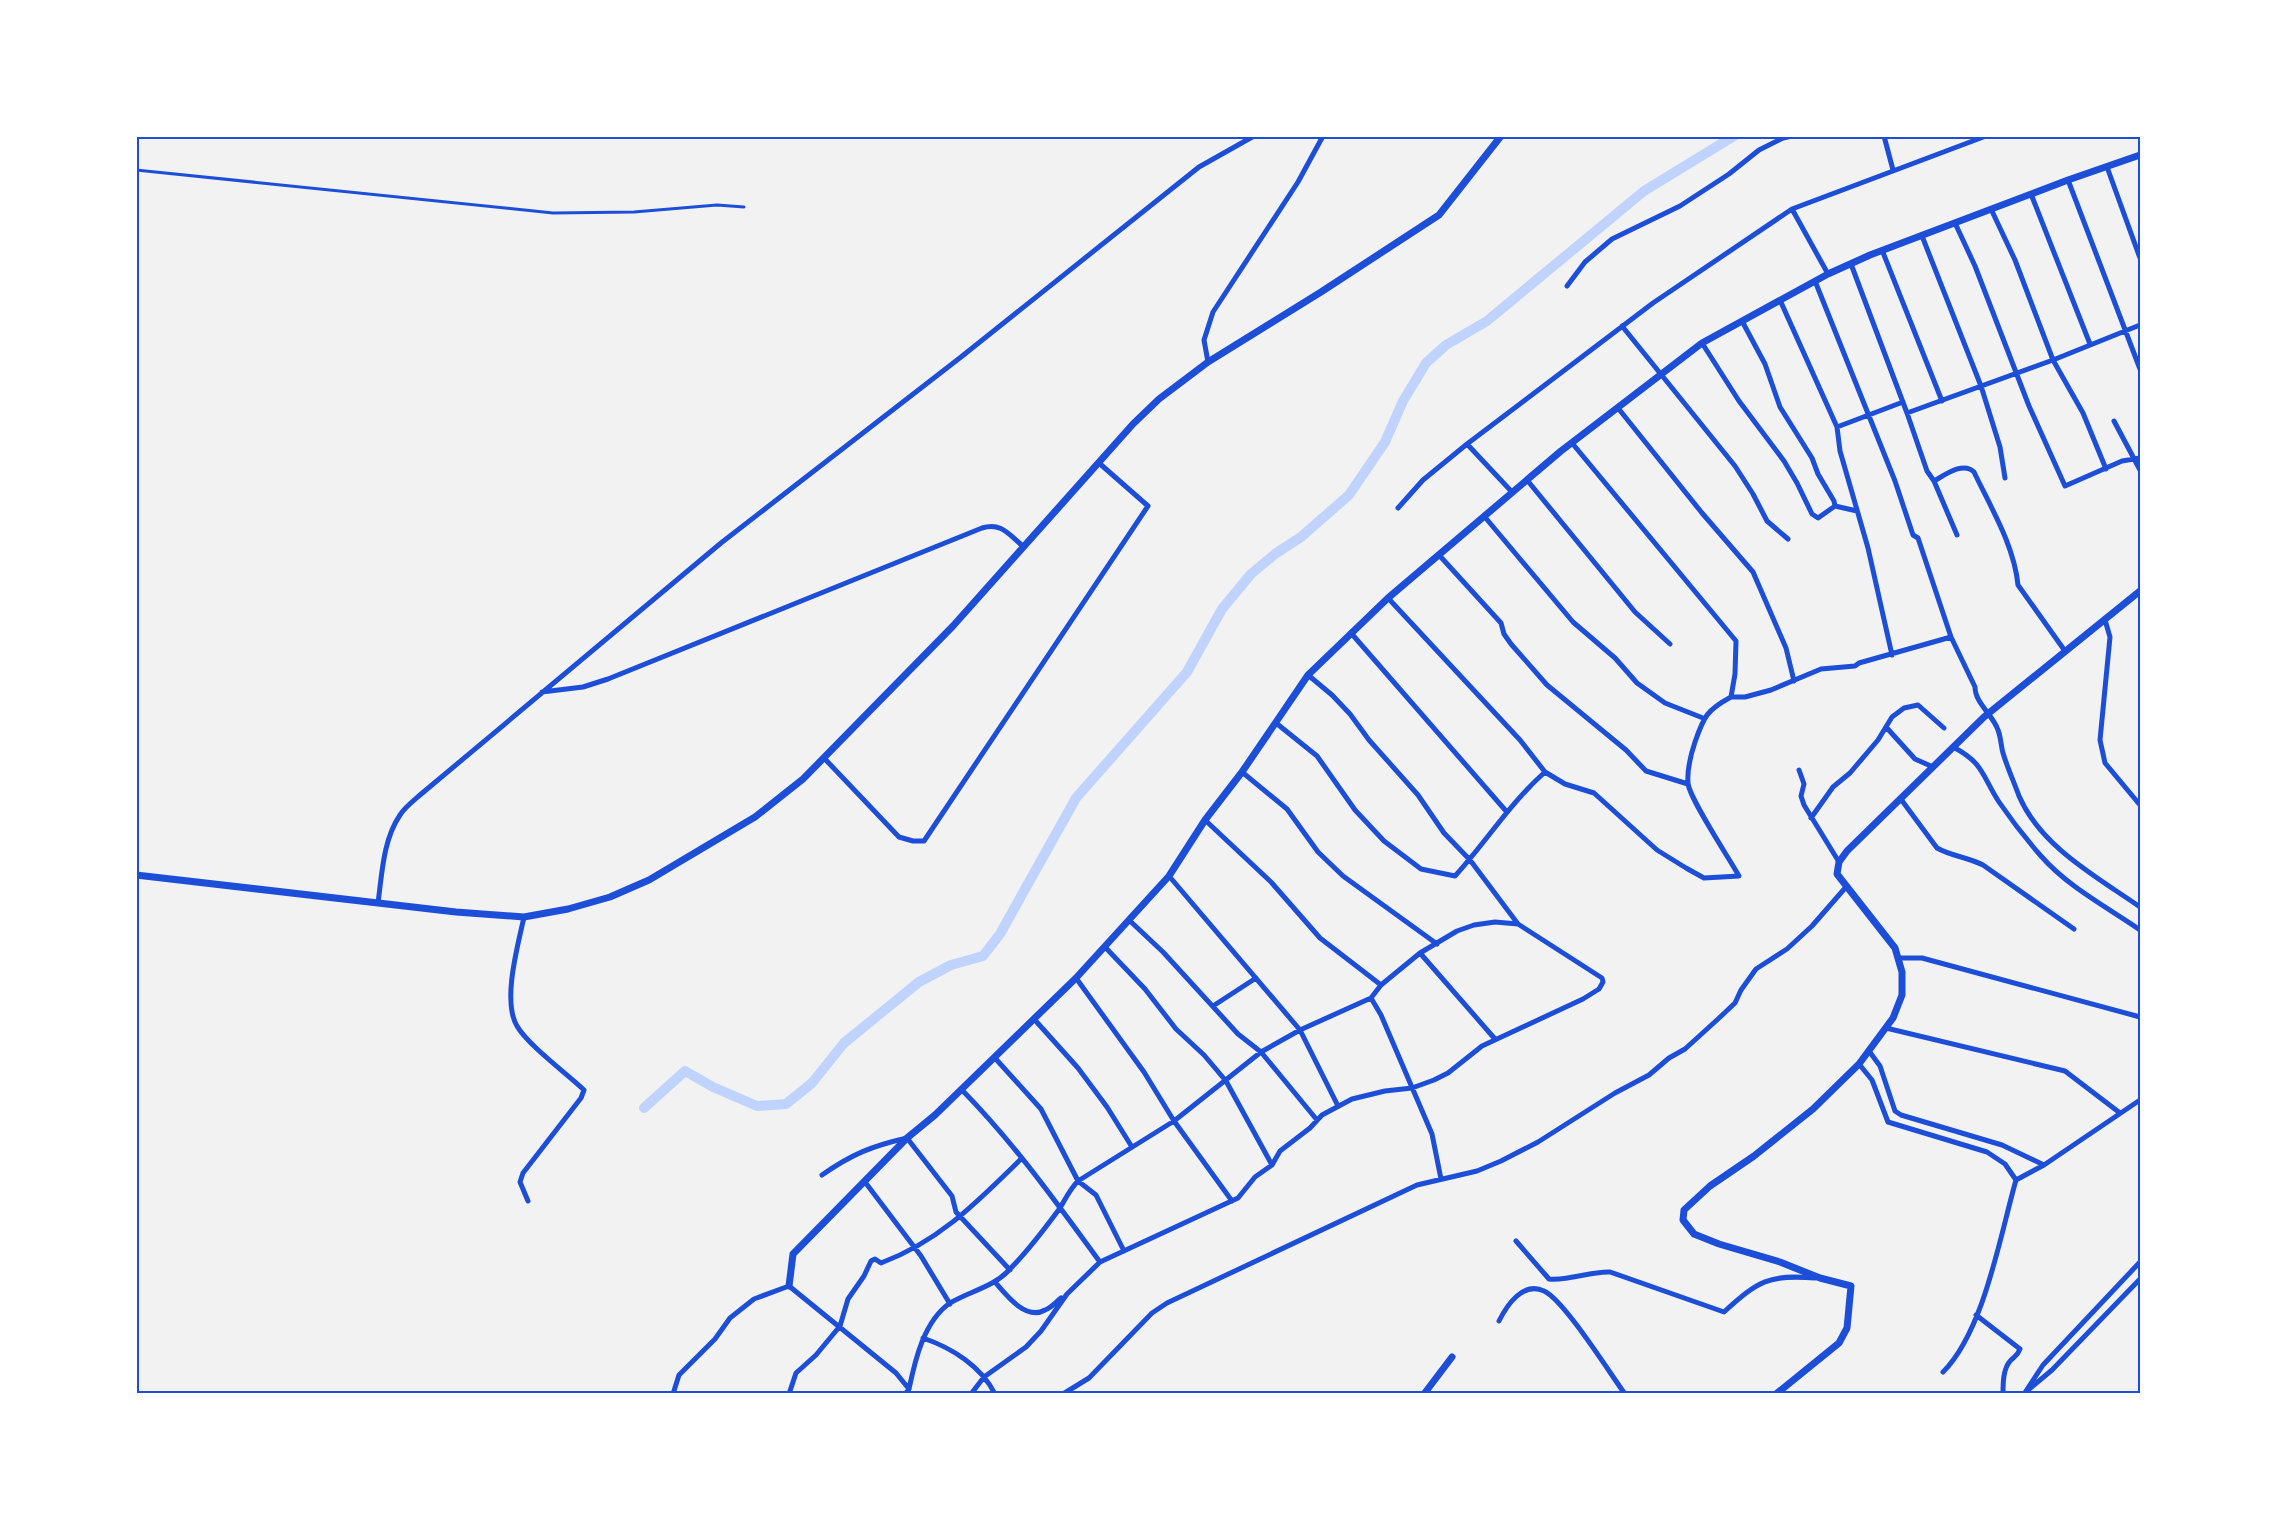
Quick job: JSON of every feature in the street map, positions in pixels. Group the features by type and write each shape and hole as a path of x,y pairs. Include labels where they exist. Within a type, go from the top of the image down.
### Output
{"street":[{"path":"378,903 384,859 391,833 400,813 721,543 933,379 1199,167 1254,136"},
{"path":"1208,362 1204,340 1213,312 1298,182 1323,136"},
{"path":"1490,148 1491,136"},
{"path":"136,875 456,912 524,917 610,897 650,880 755,817 803,779 953,626 1099,463 1160,399 1208,362 1439,216 1501,136"},
{"path":"1568,286 1585,262 1612,239 1680,206 1729,174 1759,150 1792,136"},
{"path":"1884,136 1893,170"},
{"path":"1398,508 1423,480 1467,444 1622,326 1792,209 1986,136"},
{"path":"789,1286 794,1254 907,1138 936,1116 1076,978 1168,876 1308,675 1388,598 1512,492 1702,344 1828,274 1882,250 2068,180 2140,156"},
{"path":"2107,166 2140,258"},
{"path":"2068,180 2140,369"},
{"path":"2031,194 2090,344"},
{"path":"1792,209 1828,274"},
{"path":"1991,209 2015,260 2053,360 2083,413 2106,469"},
{"path":"1955,223 2018,373 2028,406 2065,486 2122,461 2138,458"},
{"path":"1922,236 1981,386 2000,447 2005,478"},
{"path":"1882,250 1942,401"},
{"path":"1851,264 1927,471 1934,481 1957,535"},
{"path":"1815,281 1895,481 1913,535 1918,538 1951,637 1975,687 1975,695 1998,729 2004,755 2020,798 2031,818 2048,838 2091,874 2140,907"},
{"path":"1780,300 1837,427 1840,451 1868,548 1892,655"},
{"path":"1742,321 1765,364 1780,407 1812,458 1835,507"},
{"path":"1907,412 2053,360 2140,325"},
{"path":"1622,326 1734,466 1753,494 1767,521 1788,539"},
{"path":"1702,344 1739,401 1784,461 1812,514 1818,518 1835,507 1857,511"},
{"path":"1837,427 1903,402"},
{"path":"1618,408 1702,513 1753,572 1786,648 1794,681"},
{"path":"2114,421 2138,458 2140,470"},
{"path":"1572,443 1736,641 1735,674 1731,697"},
{"path":"1467,444 1512,492"},
{"path":"824,758 899,837 924,841 1148,506 1099,463"},
{"path":"1934,481 1964,467 1974,472 2001,527 2017,572 2018,585 2066,651"},
{"path":"1527,480 1635,612 1670,644"},
{"path":"1484,516 1573,622 1615,658 1637,683 1665,703 1703,718"},
{"path":"542,692 583,687 608,679 982,528 993,525 1000,527 1024,547"},
{"path":"1439,555 1501,623 1504,634 1547,685 1626,750 1646,771 1688,784"},
{"path":"1820,1278 1806,1271 1694,1234 1683,1220 1684,1210 1710,1186 1754,1156 1813,1109 1859,1064 1893,1018 1902,995 1902,972 1895,948 1846,887 1838,874 1839,862 1900,798 1989,713 2140,591"},
{"path":"1388,598 1520,740 1545,772 1564,784 1594,794 1657,850 1704,878 1740,876 1697,804 1688,784 1691,754 1703,718 1713,706 1731,697 1745,697 1794,681 1821,669 1855,666 1951,637"},
{"path":"2104,620 2110,637 2100,740 2105,763 2140,805"},
{"path":"1351,633 1506,811"},
{"path":"995,1282 1017,1304 1033,1312 1045,1311 1100,1262 1238,1198 1255,1177 1272,1165 1280,1151 1322,1115 1352,1099 1385,1091 1412,1088 1448,1073 1482,1046 1583,999 1599,989 1603,982 1602,978 1595,973 1518,924 1470,860 1444,833 1418,795 1369,740 1350,714 1308,675"},
{"path":"1811,818 1833,787 1850,773 1878,740 1892,717 1904,708 1914,705 1922,708 1944,728"},
{"path":"1276,723 1317,756 1355,810 1384,841 1421,869 1455,876 1470,860 1506,811 1545,772"},
{"path":"1886,727 1916,759 1933,767"},
{"path":"1953,747 1966,754 1983,772 1995,797 2015,827 2044,859 2072,883 2140,930"},
{"path":"1799,770 1804,784 1801,796 1811,818 1839,862"},
{"path":"1242,772 1287,809 1318,852 1343,876 1437,944"},
{"path":"1900,798 1937,848 1946,854 1968,858 1983,865 2074,929"},
{"path":"1205,820 1271,882 1320,938 1381,985"},
{"path":"1168,876 1300,1030 1338,1106"},
{"path":"1063,1394 1089,1378 1152,1313 1167,1303 1417,1185 1477,1171 1538,1142 1649,1075 1669,1058 1686,1049 1735,1003 1756,969 1787,949 1812,926 1846,887"},
{"path":"524,917 514,960 513,1017 518,1028 533,1044 584,1089 581,1098 523,1173 520,1182 528,1201"},
{"path":"1129,921 1163,952 1238,1034 1261,1052 1317,1120"},
{"path":"907,1391 923,1338 934,1320 950,1304 995,1282 1010,1270 1060,1208 1078,1181 1174,1121 1261,1052 1300,1030 1371,998 1381,985 1420,953 1456,931 1495,922 1518,924"},
{"path":"1105,947 1132,974 1176,1029 1204,1055 1226,1081 1272,1165"},
{"path":"1420,953 1495,1039"},
{"path":"1898,958 1922,958 2140,1017"},
{"path":"1076,978 1144,1072 1174,1121 1232,1201"},
{"path":"1213,1006 1256,978"},
{"path":"1371,998 1381,1015 1432,1134 1441,1179"},
{"path":"1034,1018 1078,1068 1107,1107 1132,1147"},
{"path":"1886,1028 2065,1071 2120,1113"},
{"path":"1869,1052 1880,1066 1895,1111 1901,1115 2002,1145 2044,1165"},
{"path":"994,1057 1041,1109 1078,1181 1096,1195 1124,1251"},
{"path":"1859,1064 1872,1080 1888,1122 1987,1152 2005,1164 2016,1180"},
{"path":"962,1090 1000,1130 1100,1262"},
{"path":"1943,1372 1959,1354 1984,1296 2016,1180 2044,1165 2140,1100"},
{"path":"822,1175 847,1158 878,1145 907,1138"},
{"path":"907,1138 952,1196 956,1212 1010,1270"},
{"path":"789,1394 796,1373 816,1355 840,1326 848,1299 871,1261 875,1259 881,1263 923,1244 960,1217 1022,1158"},
{"path":"866,1182 914,1247 950,1304"},
{"path":"1516,1241 1549,1279 1558,1280 1610,1272 1724,1312 1764,1281 1787,1275 1820,1278 1851,1286 1847,1328 1839,1343 1776,1394"},
{"path":"2024,1394 2043,1365 2140,1262"},
{"path":"2024,1394 2052,1370 2140,1279"},
{"path":"789,1286 896,1373 907,1391"},
{"path":"673,1394 680,1375 715,1339 730,1318 754,1299 789,1286"},
{"path":"1499,1321 1515,1297 1522,1291 1534,1289 1545,1291 1564,1310 1625,1394"},
{"path":"971,1394 984,1377 1026,1347 1041,1331 1066,1294"},
{"path":"1976,1315 2020,1349 2018,1354 2008,1362 2004,1374 2003,1394"},
{"path":"923,1338 954,1352 984,1377 995,1394"},
{"path":"1424,1394 1452,1358"}],"lane":[{"path":"136,170 553,213 634,212 717,205 744,207"}],"waterway":[{"path":"644,1108 685,1071 713,1087 757,1106 786,1104 812,1083 844,1043 919,982 951,965 983,956 1000,934 1076,798 1187,672 1222,609 1251,574 1275,554 1301,537 1349,495 1385,442 1403,401 1426,363 1446,345 1487,321 1644,191 1734,136"}]}
